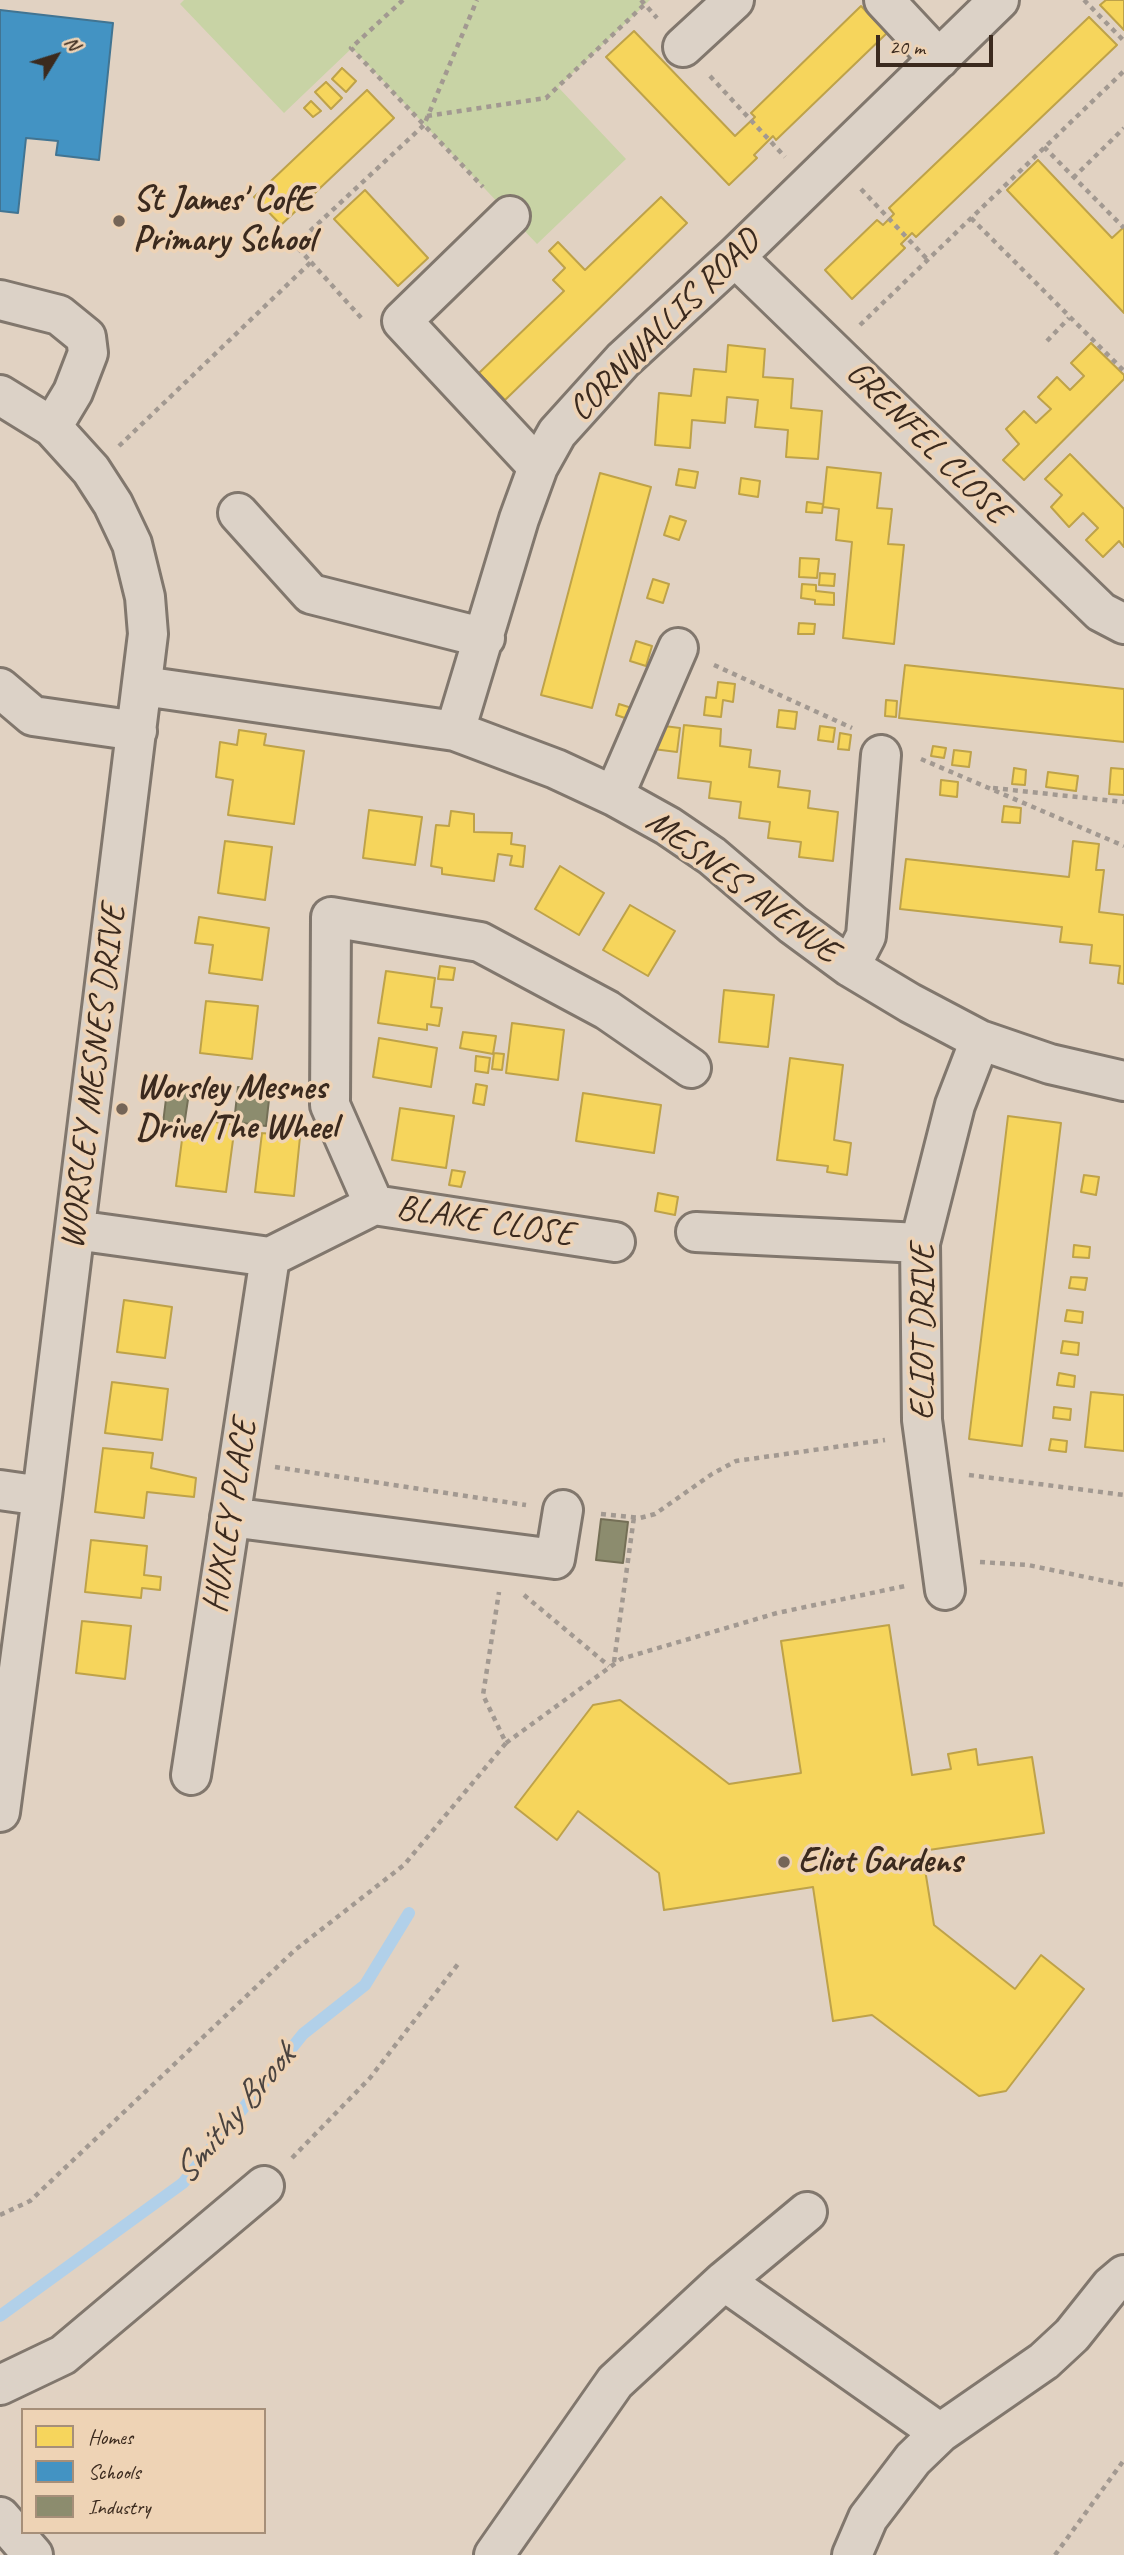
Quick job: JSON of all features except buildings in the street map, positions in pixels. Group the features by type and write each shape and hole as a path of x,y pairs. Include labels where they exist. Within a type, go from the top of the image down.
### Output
{"street":[{"path":"683,47 734,0"},
{"path":"884,0 939,59"},
{"name":"CORNWALLIS ROAD","path":"455,731 519,519 538,467 557,433 598,387 999,0"},
{"path":"510,216 402,321 538,467"},
{"name":"GRENFEL CLOSE","path":"735,257 1101,612 1124,624"},
{"path":"0,300 60,315 86,337 88,353 73,392 52,427"},
{"name":"WORSLEY MESNES DRIVE","path":"0,396 52,427 92,470 113,504 136,557 145,597 148,634 42,1496 0,1812"},
{"path":"238,513 311,594 485,638"},
{"path":"614,796 678,648"},
{"name":"MESNES AVENUE","path":"143,686 455,731 614,796 712,856 793,925 850,967 980,1040 1050,1064 1124,1081"},
{"path":"0,688 33,716 137,731"},
{"path":"850,967 866,936 881,755"},
{"path":"374,1205 330,1105 331,916 480,942 607,1010 691,1068"},
{"name":"ELIOT DRIVE","path":"943,1575 922,1420 920,1244 955,1105 980,1040"},
{"name":"BLAKE CLOSE","path":"270,1257 374,1205 615,1242"},
{"path":"75,1230 270,1257"},
{"path":"696,1233 920,1244"},
{"name":"HUXLEY PLACE","path":"191,1775 270,1257"},
{"path":"0,1490 42,1496"},
{"path":"230,1517 503,1565 555,1559 563,1510"},
{"path":"0,2385 63,2355 264,2186"},
{"path":"494,2555 615,2382 724,2281 807,2212"},
{"path":"852,2555 868,2518 887,2489 940,2432 1044,2361 1072,2335 1111,2286 1124,2275"},
{"path":"724,2281 940,2432"},
{"path":"0,2517 33,2555"}],"path":[{"path":"403,0 351,48 510,216"},
{"path":"402,321 368,326 295,245 425,125 426,116 477,0"},
{"path":"1084,0 1124,41"},
{"path":"426,116 546,98 645,4"},
{"path":"683,47 822,172 927,259"},
{"path":"833,350 1124,71"},
{"path":"1073,178 1124,128"},
{"path":"1044,147 1124,228"},
{"path":"970,218 1124,371"},
{"path":"92,470 311,262"},
{"path":"1047,341 1069,318"},
{"path":"987,788 1124,802"},
{"path":"929,1471 1124,1495"},
{"path":"612,1665 634,1517"},
{"path":"503,1565 612,1665"},
{"path":"503,1565 483,1695 506,1743"},
{"path":"0,2215 30,2201 295,1950 404,1865 506,1743 612,1665 777,1613 943,1575 1028,1565 1124,1585"},
{"path":"264,2186 370,2078 458,1964"},
{"path":"1055,2555 1124,2460"}],"green space":[{"path":"184,0 650,0 558,87 626,159 537,244 352,48 284,113 180,4"}],"waterway":[{"name":"Smithy Brook","path":"0,2316 183,2183 303,2034 365,1985 409,1913"}],"place":[{"name":"St James' CofE Primary School","path":"119,221"},
{"name":"Worsley Mesnes Drive/The Wheel","path":"122,1109"},
{"name":"Eliot Gardens","path":"784,1862"}]}
